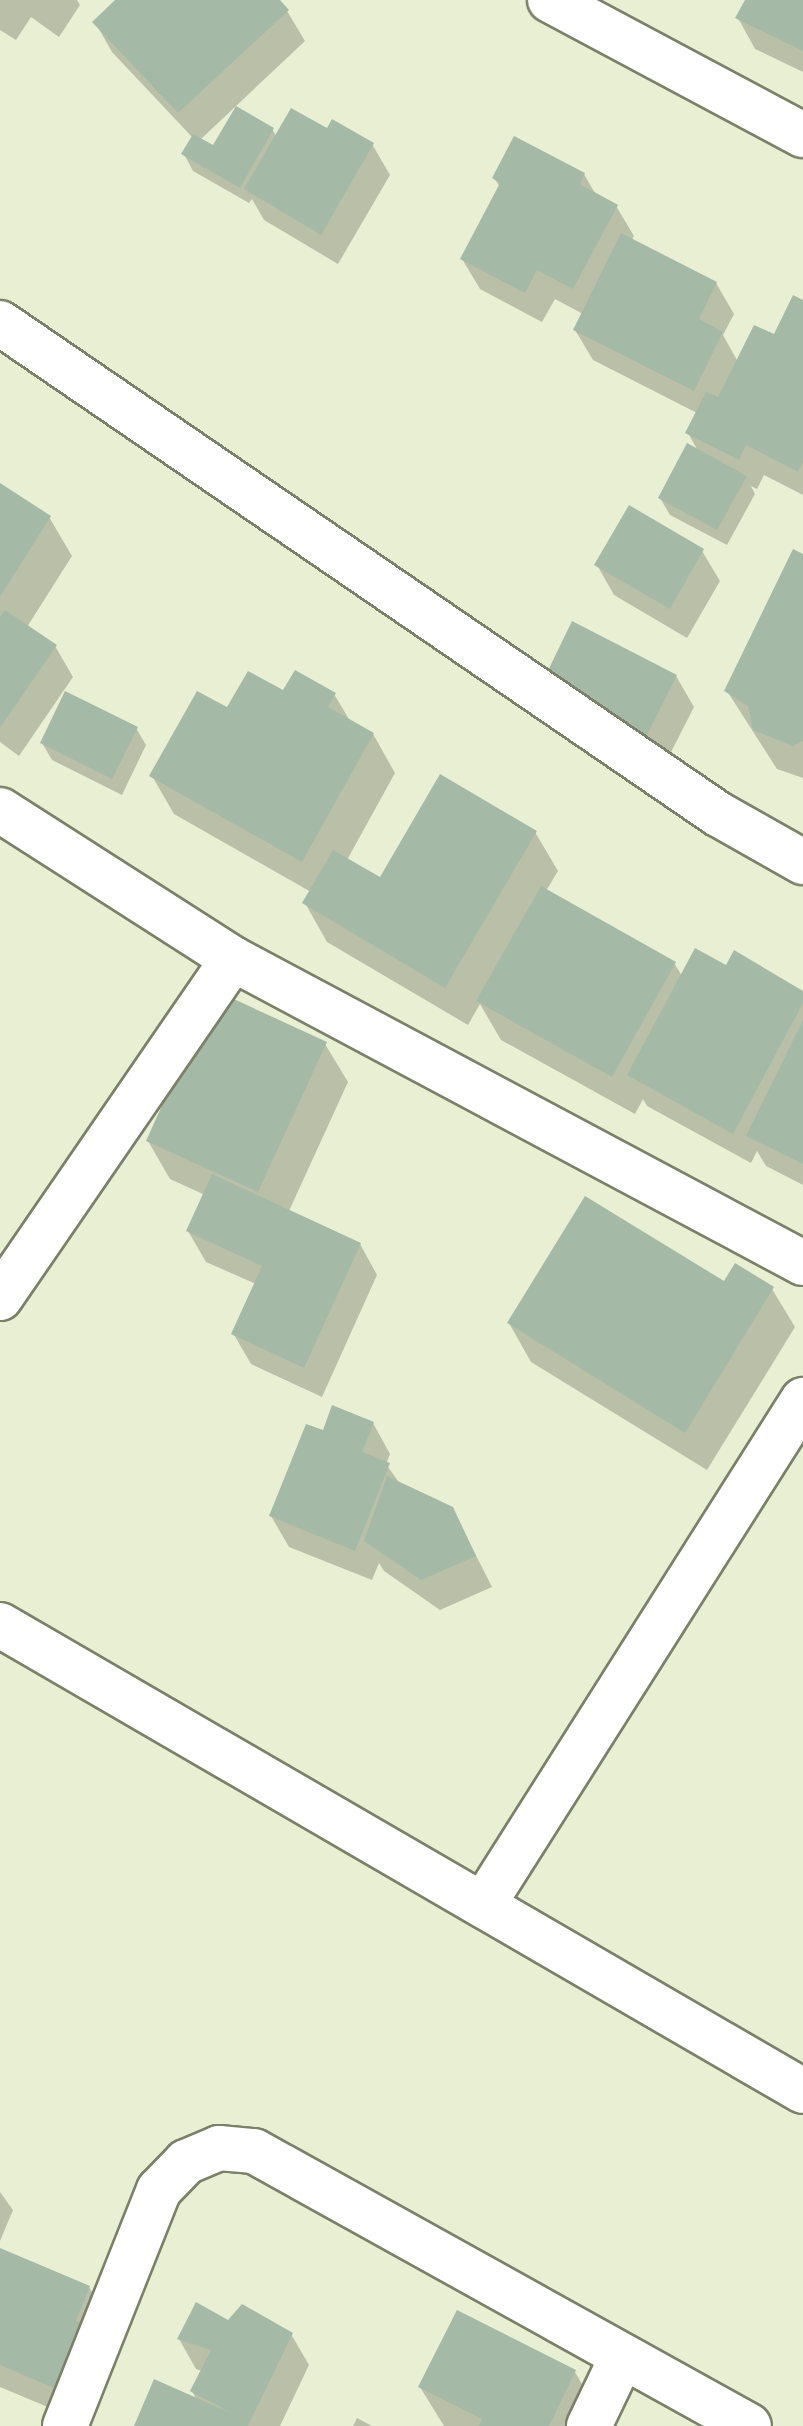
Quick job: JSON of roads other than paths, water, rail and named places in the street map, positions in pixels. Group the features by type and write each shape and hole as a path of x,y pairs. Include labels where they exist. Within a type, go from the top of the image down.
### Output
{"street":[{"path":"550,0 803,135"},
{"path":"0,323 704,806 803,862"},
{"path":"0,810 233,959 803,1263"},
{"path":"0,1298 233,959"},
{"path":"483,1905 803,1400"},
{"path":"0,1625 803,2091"},
{"path":"65,2426 159,2190 186,2162 219,2148 254,2151 749,2426"},
{"path":"589,2426 622,2357"}]}
